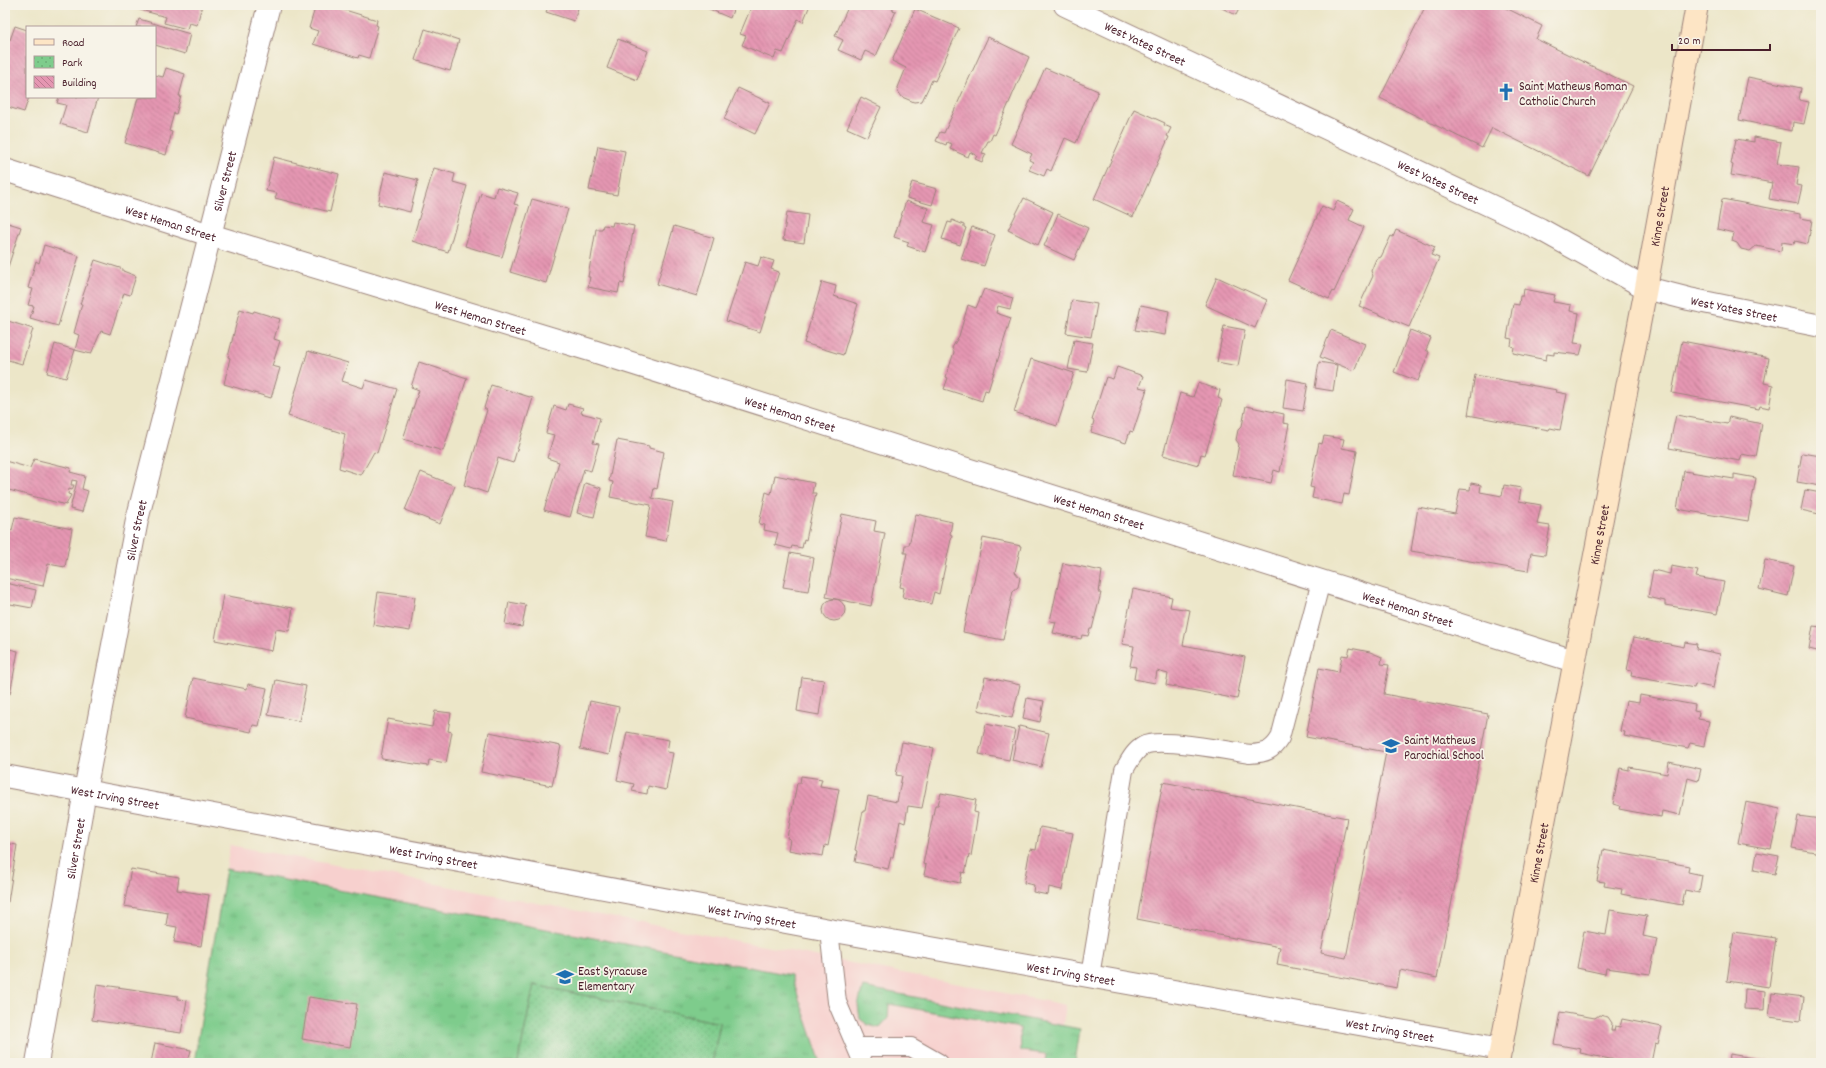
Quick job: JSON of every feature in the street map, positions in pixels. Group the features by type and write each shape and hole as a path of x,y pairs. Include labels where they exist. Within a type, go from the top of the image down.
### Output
{"street":[{"name":"Silver Street","path":"37,1063 85,791 137,520 269,5"},
{"name":"West Yates Street","path":"1065,5 1540,229 1646,288 1689,299 1821,326"},
{"name":"Kinne Street","path":"1500,1056 1646,288 1697,5"},
{"name":"West Heman Street","path":"5,170 210,235 590,350 1574,661"},
{"name":"West Irving Street","path":"5,776 829,930 1090,976 1500,1056"}],"lane":[{"path":"1090,976 1124,770 1135,753 1144,745 1159,742 1250,754 1260,753 1274,748 1280,738 1321,581"},
{"path":"829,930 837,1002 860,1055 911,1047 939,1063"}],"shaded area":[{"name":"East Syracuse Elementary","path":"230,845 780,949 1066,1005 1057,1063 194,1063"}],"green space":[{"name":"East Syracuse Elementary","path":"226,869 791,975 821,1063 712,1063 720,1023 534,985 518,1063 194,1063"},
{"path":"534,985 720,1023 712,1063 518,1063"},
{"path":"863,987 1080,1029 1075,1063 1045,1063 1046,1054 1021,1051 1020,1028 889,1004 888,1018 879,1028 868,1025 860,1019 858,1005"}],"building":[{"path":"138,5 202,5 197,25 189,23 187,29 164,23 166,17 137,9"},
{"path":"316,5 325,7 329,5 377,20 376,25 378,26 369,58 359,55 358,58 313,44 318,31 309,28"},
{"path":"549,5 579,5 574,21 546,12"},
{"path":"700,5 735,5 730,18"},
{"path":"752,5 810,5 803,22 798,19 783,53 777,51 774,59 742,45 746,36 740,34"},
{"path":"849,5 895,5 892,10 896,11 876,56 865,51 861,60 838,50 843,40 835,36"},
{"path":"1216,5 1241,5 1236,15"},
{"name":"Saint Mathews Roman Catholic Church","path":"1426,5 1500,5 1542,26 1536,39 1633,86 1589,176 1492,128 1482,148 1380,98"},
{"path":"915,9 959,28 935,81 932,80 922,101 914,102 902,97 897,90 906,68 892,61"},
{"path":"139,19 190,34 185,54 156,45 156,26 136,26"},
{"path":"15,26 26,30 26,98 29,98 24,112 5,106 5,48 8,39 10,40"},
{"path":"425,29 459,40 450,71 415,60"},
{"path":"988,37 1029,57 995,135 993,134 982,153 986,154 982,162 975,159 977,156 970,152 968,157 950,149 952,144 947,142 946,145 936,141 940,132 944,133"},
{"path":"618,39 648,51 637,80 607,68"},
{"path":"166,68 185,74 176,114 174,113 169,131 172,132 166,155 125,143 138,98 156,98 156,75 163,77"},
{"path":"1045,68 1098,91 1076,143 1065,138 1051,171 1047,169 1044,176 1029,170 1033,162 1029,160 1032,154 1011,144"},
{"path":"1748,77 1801,88 1799,100 1809,102 1804,124 1793,122 1792,131 1739,120"},
{"path":"738,88 770,103 755,134 724,119"},
{"path":"861,97 881,107 867,137 847,128"},
{"path":"59,98 98,98 88,132 60,124 66,105 57,103"},
{"path":"1134,109 1165,123 1164,125 1171,128 1167,136 1169,137 1133,217 1094,199"},
{"path":"1754,137 1781,142 1777,164 1799,167 1796,185 1802,186 1798,204 1769,199 1772,183 1731,175 1733,165 1731,164 1736,139 1754,142"},
{"path":"598,146 625,151 617,195 589,190"},
{"path":"274,157 339,174 330,212 275,198 277,193 266,191"},
{"path":"434,168 455,174 453,182 467,186 448,252 412,241"},
{"path":"385,172 418,180 410,212 378,204"},
{"path":"912,182 937,189 932,205 907,198"},
{"path":"497,187 518,193 514,204 518,205 502,257 465,246 481,193 494,197"},
{"path":"1024,198 1053,212 1038,245 1008,230"},
{"path":"532,199 568,209 546,283 510,272"},
{"path":"1722,199 1800,214 1800,218 1812,220 1808,244 1795,241 1794,244 1782,242 1781,251 1756,246 1750,251 1741,249 1737,243 1732,241 1734,233 1717,229"},
{"path":"906,201 928,208 923,222 934,225 925,252 907,246 909,242 894,237"},
{"path":"1337,201 1354,209 1349,220 1364,227 1334,292 1333,291 1329,299 1288,280 1322,206 1333,211"},
{"path":"787,212 808,215 804,243 783,240"},
{"path":"1058,214 1088,228 1074,260 1044,246"},
{"path":"952,220 964,225 966,228 960,245 942,239 948,222 952,223"},
{"path":"5,222 21,227 5,276"},
{"path":"613,222 634,226 624,284 620,283 618,293 588,287 590,277 588,277 596,229 602,229 603,225 612,226"},
{"path":"674,226 714,238 697,296 657,284"},
{"path":"972,227 995,235 984,266 961,259"},
{"path":"1396,230 1435,247 1431,255 1439,258 1409,327 1359,306 1373,276 1371,271 1376,259 1381,257 1391,236 1393,237"},
{"path":"44,245 79,256 58,326 30,318 34,306 28,305 33,289 28,288 36,261 39,263"},
{"path":"761,257 774,261 771,269 779,272 760,332 726,321 745,262 758,266"},
{"path":"95,260 123,269 123,271 136,276 130,295 124,293 110,334 101,331 91,354 75,350 79,335 74,333 82,304 80,304"},
{"path":"1217,277 1267,300 1255,328 1205,305"},
{"path":"822,282 836,286 834,296 858,304 843,355 804,343"},
{"path":"984,289 1013,298 1010,309 998,306 996,313 1011,318 988,391 985,390 982,401 944,389 948,378 946,377 954,352 952,348 959,336 968,305 976,308"},
{"path":"1524,289 1555,295 1553,302 1571,305 1570,311 1579,313 1574,343 1583,344 1580,355 1554,352 1554,355 1547,354 1546,360 1513,353 1514,347 1511,346 1512,339 1507,338 1513,304 1519,305 1520,296 1523,296"},
{"path":"1072,300 1097,304 1091,337 1066,333"},
{"path":"1141,305 1169,311 1165,335 1135,330"},
{"path":"240,309 253,313 254,311 280,319 274,339 280,341 272,366 280,368 271,398 224,384 230,358 228,357"},
{"path":"5,320 33,329 22,364 5,359"},
{"path":"1224,326 1245,330 1238,366 1217,362"},
{"path":"1331,330 1365,344 1354,371 1320,357"},
{"path":"1410,330 1431,338 1426,350 1429,352 1418,381 1394,372"},
{"path":"1074,340 1093,343 1087,372 1068,369"},
{"path":"1682,341 1769,358 1764,383 1773,385 1769,408 1760,406 1759,409 1672,393"},
{"path":"55,344 75,350 66,378 47,373"},
{"path":"308,351 348,363 342,381 363,388 366,380 397,389 377,453 374,452 361,475 339,468 345,434 288,416"},
{"path":"1031,359 1074,373 1057,426 1014,412"},
{"path":"419,362 467,378 443,451 403,439 419,390 411,387"},
{"path":"1319,362 1337,365 1333,391 1315,388"},
{"path":"1117,367 1143,376 1139,387 1147,389 1133,432 1130,431 1126,443 1091,432 1094,421 1092,420 1106,377 1113,379"},
{"path":"1475,375 1557,390 1556,392 1567,394 1560,430 1550,428 1549,430 1468,415"},
{"path":"1287,379 1308,383 1303,411 1283,408"},
{"path":"1198,383 1220,390 1218,398 1222,400 1205,455 1201,454 1198,465 1163,455 1180,393 1193,397"},
{"path":"491,385 533,398 513,463 498,458 487,493 464,485 487,410 484,408"},
{"path":"568,404 583,408 581,413 600,418 593,443 599,444 591,471 584,469 570,517 544,510 559,462 547,458 554,435 546,433 554,406 566,410"},
{"path":"1246,406 1284,414 1283,423 1289,424 1280,472 1274,470 1271,483 1233,475 1239,444 1236,440 1238,430 1242,426"},
{"path":"1676,415 1727,424 1729,417 1762,424 1756,457 1742,454 1740,461 1669,448"},
{"path":"1324,436 1344,439 1342,448 1357,451 1349,495 1344,494 1342,504 1312,498 1314,488 1310,487 1319,443 1322,444"},
{"path":"617,440 649,446 649,448 664,452 657,489 654,488 652,498 673,502 666,541 645,537 651,505 610,497 613,482 609,481"},
{"path":"1802,453 1821,456 1821,486 1797,482"},
{"path":"34,459 71,468 70,472 85,476 82,489 88,491 82,512 70,509 77,481 72,480 71,485 74,485 72,490 69,489 68,494 71,495 66,505 5,489 5,461 30,468"},
{"path":"1684,471 1734,479 1734,474 1756,478 1748,521 1677,509"},
{"path":"421,472 455,486 440,524 405,510"},
{"path":"775,475 814,483 812,493 816,493 806,540 804,539 802,548 792,546 791,549 775,545 778,533 764,530 765,525 759,524 766,492 771,494"},
{"path":"585,483 601,488 594,517 577,513"},
{"path":"1471,483 1481,485 1480,492 1502,496 1504,485 1521,488 1519,501 1541,505 1537,524 1550,526 1545,555 1531,553 1528,571 1411,551 1418,507 1455,514 1460,489 1470,490"},
{"path":"1805,490 1821,493 1819,514 1801,510"},
{"path":"842,514 876,521 874,531 885,533 871,606 826,597"},
{"path":"916,514 952,522 950,534 952,535 939,594 934,592 931,604 902,597 904,588 900,587 907,553 904,553 905,545 909,545"},
{"path":"15,517 72,529 65,567 48,564 43,586 5,578 5,528 12,530"},
{"path":"983,538 1021,546 1015,572 1020,578 1018,587 1013,591 1003,640 963,632"},
{"path":"790,553 814,558 808,591 783,587"},
{"path":"1765,560 1794,566 1788,596 1759,589"},
{"path":"1063,563 1102,571 1099,593 1101,593 1092,629 1090,629 1088,636 1082,635 1081,639 1053,633 1056,622 1050,621"},
{"path":"1671,566 1698,571 1696,577 1724,582 1717,614 1665,605 1665,601 1648,597 1653,570 1670,574"},
{"path":"6,583 36,590 32,608 5,603"},
{"path":"1133,589 1172,597 1170,607 1190,610 1183,645 1245,657 1237,699 1166,685 1168,674 1157,671 1155,683 1134,679 1136,667 1130,666 1134,646 1122,644"},
{"path":"378,592 415,597 410,631 373,625"},
{"path":"223,595 293,608 289,631 276,629 272,651 215,640"},
{"path":"834,599 842,602 845,610 842,618 834,621 826,618 823,610 826,602"},
{"path":"509,602 526,605 522,627 505,624"},
{"path":"1813,626 1821,627 1821,652 1809,649"},
{"path":"1634,637 1684,647 1685,642 1697,644 1696,649 1720,654 1713,688 1695,684 1694,688 1631,676 1632,671 1627,670"},
{"path":"5,648 18,651 10,694 5,693"},
{"path":"1350,648 1370,652 1382,657 1381,664 1389,665 1384,694 1488,714 1437,978 1400,970 1397,988 1277,965 1280,947 1137,919 1163,782 1347,818 1321,953 1346,958 1386,752 1306,737 1319,668 1339,672 1342,655 1348,656"},
{"path":"802,677 824,680 819,715 797,711"},
{"path":"985,677 1020,685 1012,718 978,710"},
{"path":"193,678 247,689 248,684 267,688 259,726 253,725 251,732 185,718"},
{"path":"276,680 306,686 299,721 268,715"},
{"path":"1640,695 1695,705 1694,711 1699,712 1698,719 1709,721 1704,746 1690,743 1688,748 1624,736 1625,732 1620,731 1626,701 1639,703"},
{"path":"1027,698 1044,701 1040,722 1023,718"},
{"path":"590,701 619,707 609,755 580,749"},
{"path":"435,711 451,713 448,731 452,732 446,763 429,760 428,766 382,759 381,757 388,719 432,727"},
{"path":"986,724 1015,730 1009,760 979,754"},
{"path":"1019,726 1049,733 1041,767 1012,760"},
{"path":"489,732 561,746 552,786 481,772"},
{"path":"627,732 669,740 667,752 673,753 666,790 648,786 647,794 632,791 634,784 617,780"},
{"path":"902,742 934,748 922,808 908,806 905,823 900,821 893,857 891,857 888,869 855,862 857,851 855,850 863,811 865,811 868,796 897,802 902,776 896,775"},
{"path":"1669,762 1701,769 1698,781 1688,778 1680,815 1662,811 1661,817 1619,809 1620,806 1613,804 1620,768 1629,770 1629,767 1667,774"},
{"path":"801,776 822,779 820,786 839,789 828,846 825,845 823,856 788,850 790,839 787,838 797,783 800,783"},
{"path":"941,793 976,800 974,812 978,813 971,856 969,855 965,873 962,872 960,883 924,875 926,865 923,864 935,805 938,805"},
{"path":"1746,802 1780,809 1771,849 1738,843"},
{"path":"1798,816 1821,819 1821,853 1792,848"},
{"path":"1040,827 1073,833 1062,890 1049,887 1048,895 1033,892 1034,885 1024,883 1030,849 1036,850"},
{"path":"5,843 17,845 8,902 5,901"},
{"path":"1603,850 1689,866 1688,872 1702,875 1699,893 1685,890 1682,905 1621,894 1622,889 1604,886 1605,882 1597,881"},
{"path":"1757,852 1779,856 1775,874 1754,870"},
{"path":"131,869 179,877 177,890 209,895 201,946 174,942 177,927 166,925 168,913 124,906"},
{"path":"1610,910 1647,916 1643,936 1657,939 1650,974 1606,968 1605,974 1577,968 1584,931 1606,935"},
{"path":"1734,932 1776,938 1769,987 1727,981"},
{"path":"97,984 178,996 178,999 187,1000 181,1033 92,1020"},
{"path":"1745,989 1765,991 1764,1010 1744,1009"},
{"path":"1772,993 1804,997 1801,1021 1769,1017"},
{"path":"309,997 357,1004 350,1047 302,1039"},
{"path":"1560,1012 1595,1018 1599,1015 1608,1017 1612,1023 1611,1031 1614,1031 1615,1026 1620,1027 1622,1019 1662,1027 1658,1044 1655,1043 1651,1063 1630,1063 1580,1053 1581,1049 1554,1044"},
{"path":"155,1043 191,1050 188,1063 151,1063"},
{"path":"1730,1054 1769,1061 1768,1063 1729,1063"}],"place":[{"name":"Saint Mathews Roman Catholic Church","path":"1506,92"},
{"name":"Saint Mathews Parochial School","path":"1391,746"},
{"name":"East Syracuse Elementary","path":"565,977"}]}
